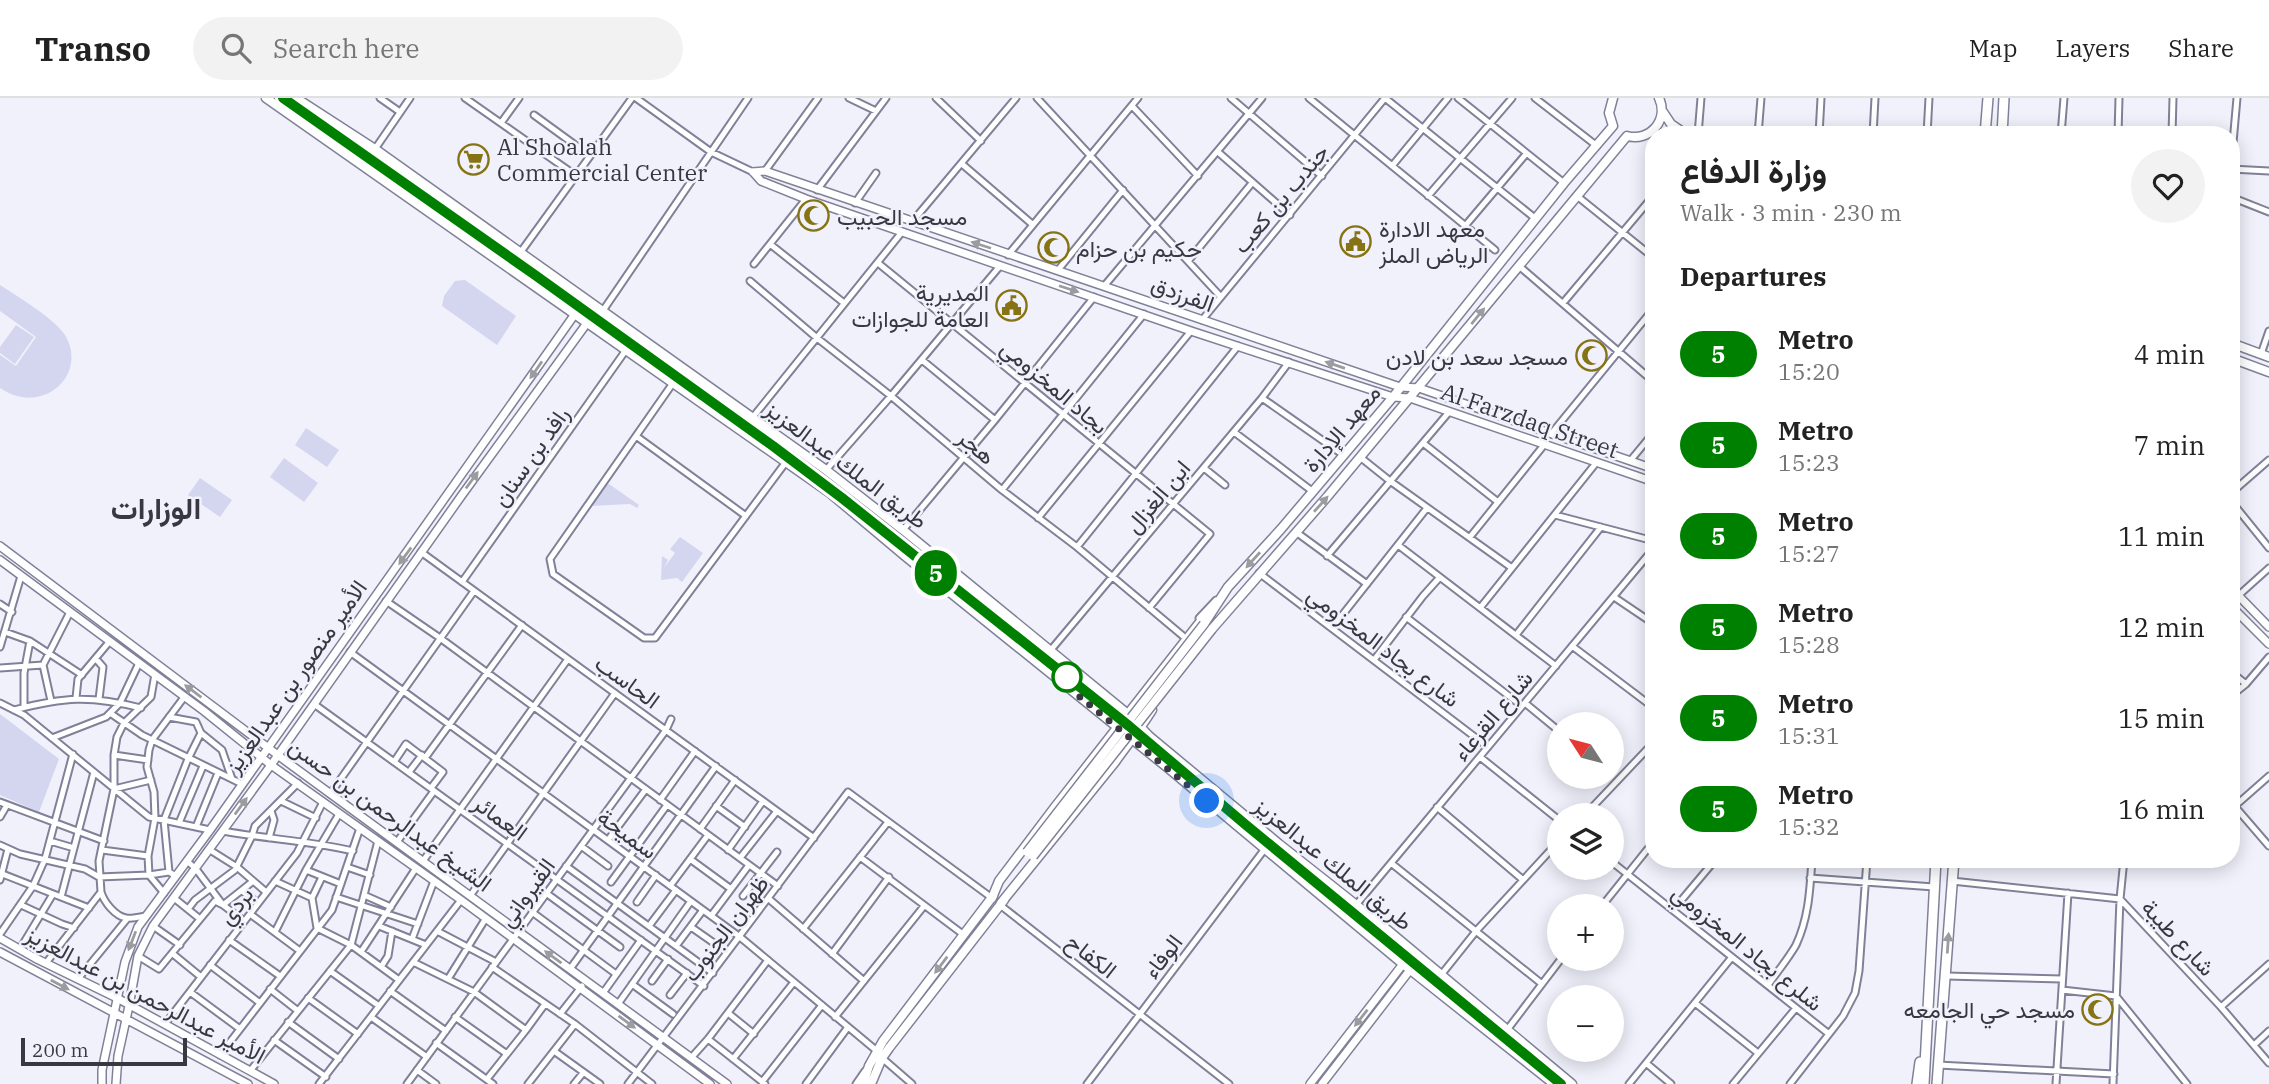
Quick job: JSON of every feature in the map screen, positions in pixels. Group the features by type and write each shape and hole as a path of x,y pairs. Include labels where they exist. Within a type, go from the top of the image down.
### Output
{"main road":[{"name":"طريق الملك عبدالعزيز","path":"266,98 830,493 1407,967 1554,1084"},
{"name":"طريق الملك عبدالعزيز","path":"296,98 374,149 753,417 903,530 1572,1084"},
{"path":"1659,98 1663,112 1674,126"},
{"path":"1986,126 1988,98"},
{"path":"2002,126 2004,98"},
{"name":"معهد الإدارة","path":"1208,626 1228,587 1393,397 1564,183 1613,126 1609,113 1610,100"},
{"path":"1658,126 1663,112"},
{"path":"1987,113 1989,126"},
{"name":"معهد الإدارة","path":"1208,626 1296,532 1627,136 1645,137"},
{"path":"2240,346 2265,356"},
{"path":"2240,361 2269,372"},
{"path":"863,1084 869,1066 1113,765 1131,738 1141,729 1155,704 1252,587 1259,573"},
{"path":"992,898 999,881 1116,726 1228,587"},
{"path":"871,1084 880,1055 964,935 1208,626"},
{"path":"1142,696 1155,704"},
{"path":"1100,749 1109,754 1113,765"},
{"path":"1000,904 1030,854"},
{"path":"1924,1084 1935,868"},
{"path":"1937,1084 1953,868"},
{"path":"1327,883 1400,946 1398,952 1388,951"},
{"path":"1917,1084 1928,1001"}],"street":[{"path":"380,98 400,112"},
{"path":"374,149 410,98"},
{"path":"465,98 575,175"},
{"path":"501,123 519,98"},
{"path":"520,253 589,155 634,98"},
{"name":"الفرزدق","path":"634,98 710,152 753,172 761,181 806,199 1393,397"},
{"path":"602,312 748,98"},
{"path":"765,171 818,98"},
{"path":"849,98 876,111"},
{"path":"817,190 886,98"},
{"path":"936,98 981,141"},
{"path":"944,104 950,98"},
{"path":"912,223 1016,98"},
{"path":"1037,98 1221,297"},
{"path":"1009,255 1138,98"},
{"path":"1231,98 1322,176"},
{"path":"1105,285 1262,98"},
{"path":"1309,98 1495,250 1510,250"},
{"path":"1385,98 1536,219"},
{"name":"جندب بن كعب","path":"1202,320 1385,98"},
{"path":"1392,166 1448,98"},
{"path":"1458,98 1564,183"},
{"path":"1428,196 1512,98"},
{"path":"1535,98 1597,146"},
{"path":"1698,126 1700,98"},
{"path":"1759,126 1761,98"},
{"path":"1819,126 1821,98"},
{"path":"1873,126 1875,98"},
{"path":"1927,126 1929,98"},
{"path":"2062,126 2064,98"},
{"path":"2118,126 2119,98"},
{"path":"2172,126 2173,98"},
{"path":"2235,126 2237,98"},
{"path":"1132,106 1198,176"},
{"path":"534,115 589,155"},
{"path":"1218,152 1290,215"},
{"path":"1465,226 1526,154"},
{"path":"962,164 1032,224"},
{"path":"2240,168 2269,171"},
{"name":"الفرزدق","path":"753,172 765,171 1400,387"},
{"path":"855,203 876,173"},
{"path":"1189,260 1252,183"},
{"path":"1058,270 1123,190"},
{"path":"1577,196 1645,251"},
{"path":"754,264 806,199"},
{"path":"2240,201 2269,212"},
{"path":"1563,303 1645,206"},
{"path":"753,417 902,232"},
{"path":"770,244 844,303"},
{"path":"1495,250 1497,266"},
{"name":"بجاد المخزومي","path":"878,263 1210,534 1149,608"},
{"path":"825,470 1000,266"},
{"path":"1519,266 1645,374"},
{"name":"هجر","path":"750,281 1002,490 1077,547 1184,636"},
{"path":"903,530 996,420 1094,297"},
{"name":"الأمير منصور بن عبدالعزيز","path":"102,1084 102,1070 132,939 145,916 164,893 172,874 187,861 210,830 575,314"},
{"path":"1002,490 1144,314"},
{"path":"1551,434 1645,319"},
{"name":"الأمير منصور بن عبدالعزيز","path":"116,1084 118,1056 138,956 153,926 587,323"},
{"path":"1038,519 1191,331"},
{"path":"2265,356 2269,331"},
{"path":"558,340 569,348"},
{"path":"1077,547 1238,346"},
{"name":"رافد بن سنان","path":"462,582 626,350"},
{"path":"922,360 996,420"},
{"name":"ابن الغزال","path":"1050,651 1234,432 1289,362"},
{"path":"673,383 550,559 553,574 644,638 655,638 786,463"},
{"name":"Al Farzdaq Street","path":"1400,387 1419,388 1645,466"},
{"name":"Al Farzdaq Street","path":"1393,397 1410,398 1645,479"},
{"path":"1262,398 1342,454"},
{"path":"1327,556 1449,412"},
{"path":"1234,432 1312,491"},
{"path":"636,436 746,516"},
{"path":"1423,443 1498,502"},
{"path":"1630,461 1645,443"},
{"path":"1469,537 1544,445"},
{"path":"1360,457 1512,568"},
{"path":"1480,608 1597,463"},
{"path":"2240,486 2268,463"},
{"path":"1204,468 1225,485"},
{"path":"1332,628 1427,508"},
{"path":"2240,512 2269,548"},
{"path":"1555,515 1645,539"},
{"path":"1516,635 1601,527"},
{"path":"1296,532 1367,584"},
{"path":"1398,545 1556,666"},
{"name":"الشيخ عبدالرحمن بن حسن","path":"0,546 470,896 580,988 710,1084"},
{"name":"الحاسب","path":"421,552 814,838"},
{"name":"شارع القرعاء","path":"1356,905 1645,559"},
{"name":"الشيخ عبدالرحمن بن حسن","path":"0,560 339,814 486,918 570,969 726,1083"},
{"path":"2240,595 2269,568"},
{"name":"شارع بجاد المخزومي","path":"1259,573 1488,747"},
{"path":"0,647 21,576"},
{"path":"1374,660 1440,578"},
{"path":"1127,714 1184,636 1228,587"},
{"path":"330,793 474,591"},
{"path":"1614,597 1645,619"},
{"path":"2240,597 2269,627"},
{"path":"386,601 778,886"},
{"path":"0,604 12,611"},
{"path":"51,701 43,665 70,612"},
{"path":"2240,615 2269,644"},
{"path":"1406,617 1547,722"},
{"path":"409,772 450,724 522,625"},
{"path":"5,632 30,641 82,675"},
{"path":"24,707 25,666 30,641"},
{"path":"76,698 78,679 110,641"},
{"path":"1572,646 1645,701"},
{"name":"سميحة","path":"350,652 740,937 848,1027 909,1083"},
{"path":"2240,689 2269,657"},
{"path":"96,659 103,667 99,699"},
{"path":"423,862 568,659"},
{"path":"52,738 106,717 120,703 139,663"},
{"path":"0,668 43,665"},
{"path":"127,919 104,902 99,861 114,789 117,737 124,723 150,697 155,674"},
{"path":"2240,679 2246,684"},
{"path":"470,896 615,693"},
{"path":"164,893 149,875 148,856 155,818 154,792 146,767 152,740 185,696"},
{"path":"14,710 76,698 99,699 141,708"},
{"path":"0,703 24,715 149,817 210,830"},
{"name":"العمائر","path":"314,704 704,986"},
{"path":"196,722 204,711"},
{"path":"110,713 152,740 242,784"},
{"path":"169,717 196,722"},
{"name":"القيرواني","path":"407,1084 666,730 671,719"},
{"path":"196,722 201,733 222,750 232,779"},
{"path":"1029,842 1116,726"},
{"path":"0,845 20,854 85,869 99,877 172,874 164,820 201,733"},
{"path":"394,762 406,744 443,772 397,842"},
{"path":"660,800 695,751"},
{"path":"1624,774 1645,752"},
{"path":"0,936 33,886 45,859 72,754"},
{"path":"114,755 148,760"},
{"path":"1479,757 1547,811"},
{"path":"179,823 203,766"},
{"path":"570,969 716,766"},
{"path":"61,897 94,772"},
{"path":"196,827 218,773"},
{"path":"2240,799 2269,776"},
{"path":"114,789 150,780"},
{"path":"700,829 735,780"},
{"path":"188,909 195,900 237,867 253,836 255,826 298,783"},
{"path":"608,840 646,789"},
{"path":"1596,803 1610,789"},
{"name":"ظهران الجنوب","path":"628,1084 848,792 888,822"},
{"path":"281,801 316,818"},
{"path":"728,850 763,801"},
{"name":"بردي","path":"165,1024 275,881 302,843 324,802"},
{"path":"0,817 3,803 104,841"},
{"path":"611,882 667,804"},
{"path":"716,806 745,827"},
{"path":"1437,807 1522,879"},
{"path":"269,838 274,820 271,811"},
{"path":"740,858 777,811"},
{"path":"2240,812 2269,846"},
{"path":"275,932 295,890 339,814"},
{"path":"803,929 888,822 992,898"},
{"path":"219,1055 300,951 321,929 331,910 360,828"},
{"path":"223,831 322,844 353,851"},
{"path":"649,926 708,835"},
{"path":"50,841 74,848"},
{"path":"250,1071 351,945 378,841"},
{"path":"581,845 608,866"},
{"path":"8,849 1,876 89,908"},
{"path":"102,850 148,856"},
{"path":"210,850 237,867 266,892"},
{"name":"الوفاء","path":"1087,1084 1264,850"},
{"path":"743,897 777,852"},
{"path":"1612,894 1645,852"},
{"path":"1441,975 1477,930 1547,853"},
{"path":"860,857 964,935"},
{"path":"690,859 731,889"},
{"path":"187,861 211,887 223,905"},
{"path":"1391,863 1542,984"},
{"path":"711,916 749,865"},
{"path":"566,866 713,973"},
{"path":"347,867 370,874"},
{"path":"361,952 416,868"},
{"path":"1674,909 1708,868"},
{"path":"1768,985 1794,947 1803,926 1809,903 1812,868"},
{"path":"1790,1084 1843,1016 1855,993 1866,868"},
{"path":"2113,1084 2123,868"},
{"path":"306,870 341,884"},
{"name":"شلرع بجاد المخزومي","path":"1624,871 1829,1034"},
{"path":"637,902 656,875"},
{"path":"321,877 312,898 321,929 351,945 399,980"},
{"path":"832,954 889,877"},
{"path":"1811,878 1934,887"},
{"path":"275,881 312,898"},
{"path":"412,939 434,881"},
{"name":"شارع طيبة","path":"1952,881 2120,899 2221,1007 2269,1063"},
{"path":"223,905 252,882"},
{"path":"242,891 258,903"},
{"path":"46,963 101,892"},
{"path":"546,893 620,947"},
{"path":"2056,1084 2068,893"},
{"path":"20,949 53,894"},
{"path":"364,895 391,907"},
{"path":"336,897 418,924"},
{"path":"174,898 200,919"},
{"path":"769,899 864,981"},
{"path":"320,1084 461,900"},
{"path":"138,956 159,969 215,901 244,921"},
{"path":"618,1004 691,901"},
{"name":"الكفاح","path":"1000,904 1229,1084"},
{"path":"21,905 74,928"},
{"path":"835,1017 924,906"},
{"path":"676,946 703,910"},
{"path":"532,912 616,974"},
{"path":"250,914 300,951"},
{"path":"78,979 127,919 145,916"},
{"path":"448,979 486,918"},
{"path":"153,926 180,946"},
{"path":"379,926 426,945"},
{"path":"691,927 721,948"},
{"path":"381,967 388,956 392,931"},
{"path":"437,931 468,946 494,964 652,1084"},
{"name":"الأمير عبدالرحمن بن عبدالعزيز","path":"0,936 274,1084"},
{"path":"229,940 280,976"},
{"path":"603,993 640,940"},
{"name":"الأمير عبدالرحمن بن عبدالعزيز","path":"0,952 243,1083"},
{"path":"173,954 201,977"},
{"path":"1629,1084 1732,957"},
{"path":"652,981 668,960"},
{"path":"691,1058 768,960"},
{"path":"413,961 474,992 526,1030"},
{"path":"2221,1007 2269,964"},
{"path":"210,965 260,1003"},
{"path":"1310,1084 1407,967"},
{"path":"1322,1084 1407,967"},
{"path":"330,971 379,1006"},
{"path":"1507,1030 1552,971"},
{"path":"670,995 687,973"},
{"path":"1945,976 2062,979"},
{"path":"560,1014 585,980"},
{"path":"733,1059 794,982"},
{"path":"632,984 673,1014"},
{"path":"270,989 298,1011"},
{"path":"390,990 446,1031"},
{"path":"2062,990 2116,996 2187,1084"},
{"path":"190,992 240,1030"},
{"path":"308,998 358,1034"},
{"path":"1696,1003 1758,1053"},
{"path":"486,1079 545,1004"},
{"path":"708,1039 764,1083 822,1005"},
{"path":"1733,1084 1796,1008"},
{"path":"728,1013 754,1034"},
{"path":"371,1017 427,1057"},
{"path":"455,1017 507,1054"},
{"path":"288,1022 339,1059"},
{"path":"528,1084 575,1024"},
{"path":"806,1084 848,1027"},
{"path":"2254,1045 2269,1031"},
{"path":"274,1040 326,1076"},
{"path":"436,1044 493,1084"},
{"path":"554,1051 600,1084"},
{"path":"1646,1063 1671,1084"},
{"path":"1938,1065 2114,1074"},
{"path":"856,1084 869,1066"},
{"path":"417,1070 436,1084"},
{"path":"574,1084 583,1073"}],"shaded area":[{"path":"465,280 516,316 497,345 442,306 444,296 455,281"},
{"path":"0,285 45,315 65,335 71,350 71,364 66,377 45,395 31,398 16,396 0,388 0,355 16,366 36,337 0,311"},
{"path":"16,325 34,337 15,364 0,353 0,347"},
{"path":"306,428 339,450 327,467 295,445"},
{"path":"284,458 318,483 304,502 270,477"},
{"path":"200,478 232,500 220,517 188,495"},
{"path":"609,484 639,505 637,508 630,504 590,506 605,485"},
{"path":"680,537 703,553 682,582 677,578 661,580 662,556 668,560 664,568 675,553 670,549"},
{"path":"0,714 59,759 39,812 0,795"}],"metro line":[{"name":"5","path":"283,98 535,275 842,498 1129,726 1561,1084"}],"place":[{"name":"Al Shoalah Commercial Center","path":"474,159"},
{"name":"مسجد الحبيب","path":"814,216"},
{"name":"معهد الادارة الرياض الملز","path":"1356,241"},
{"name":"حكيم بن حزام","path":"1053,248"},
{"name":"المديرية العامة للجوازات","path":"1012,305"},
{"name":"مسجد سعد بن لادن","path":"1591,356"},
{"name":"مسجد حي الجامعه","path":"2098,1009"}],"district":[{"name":"الوزارات","path":"156,507"}],"route":[{"path":"1067,677 1069,688 1207,801"}]}
